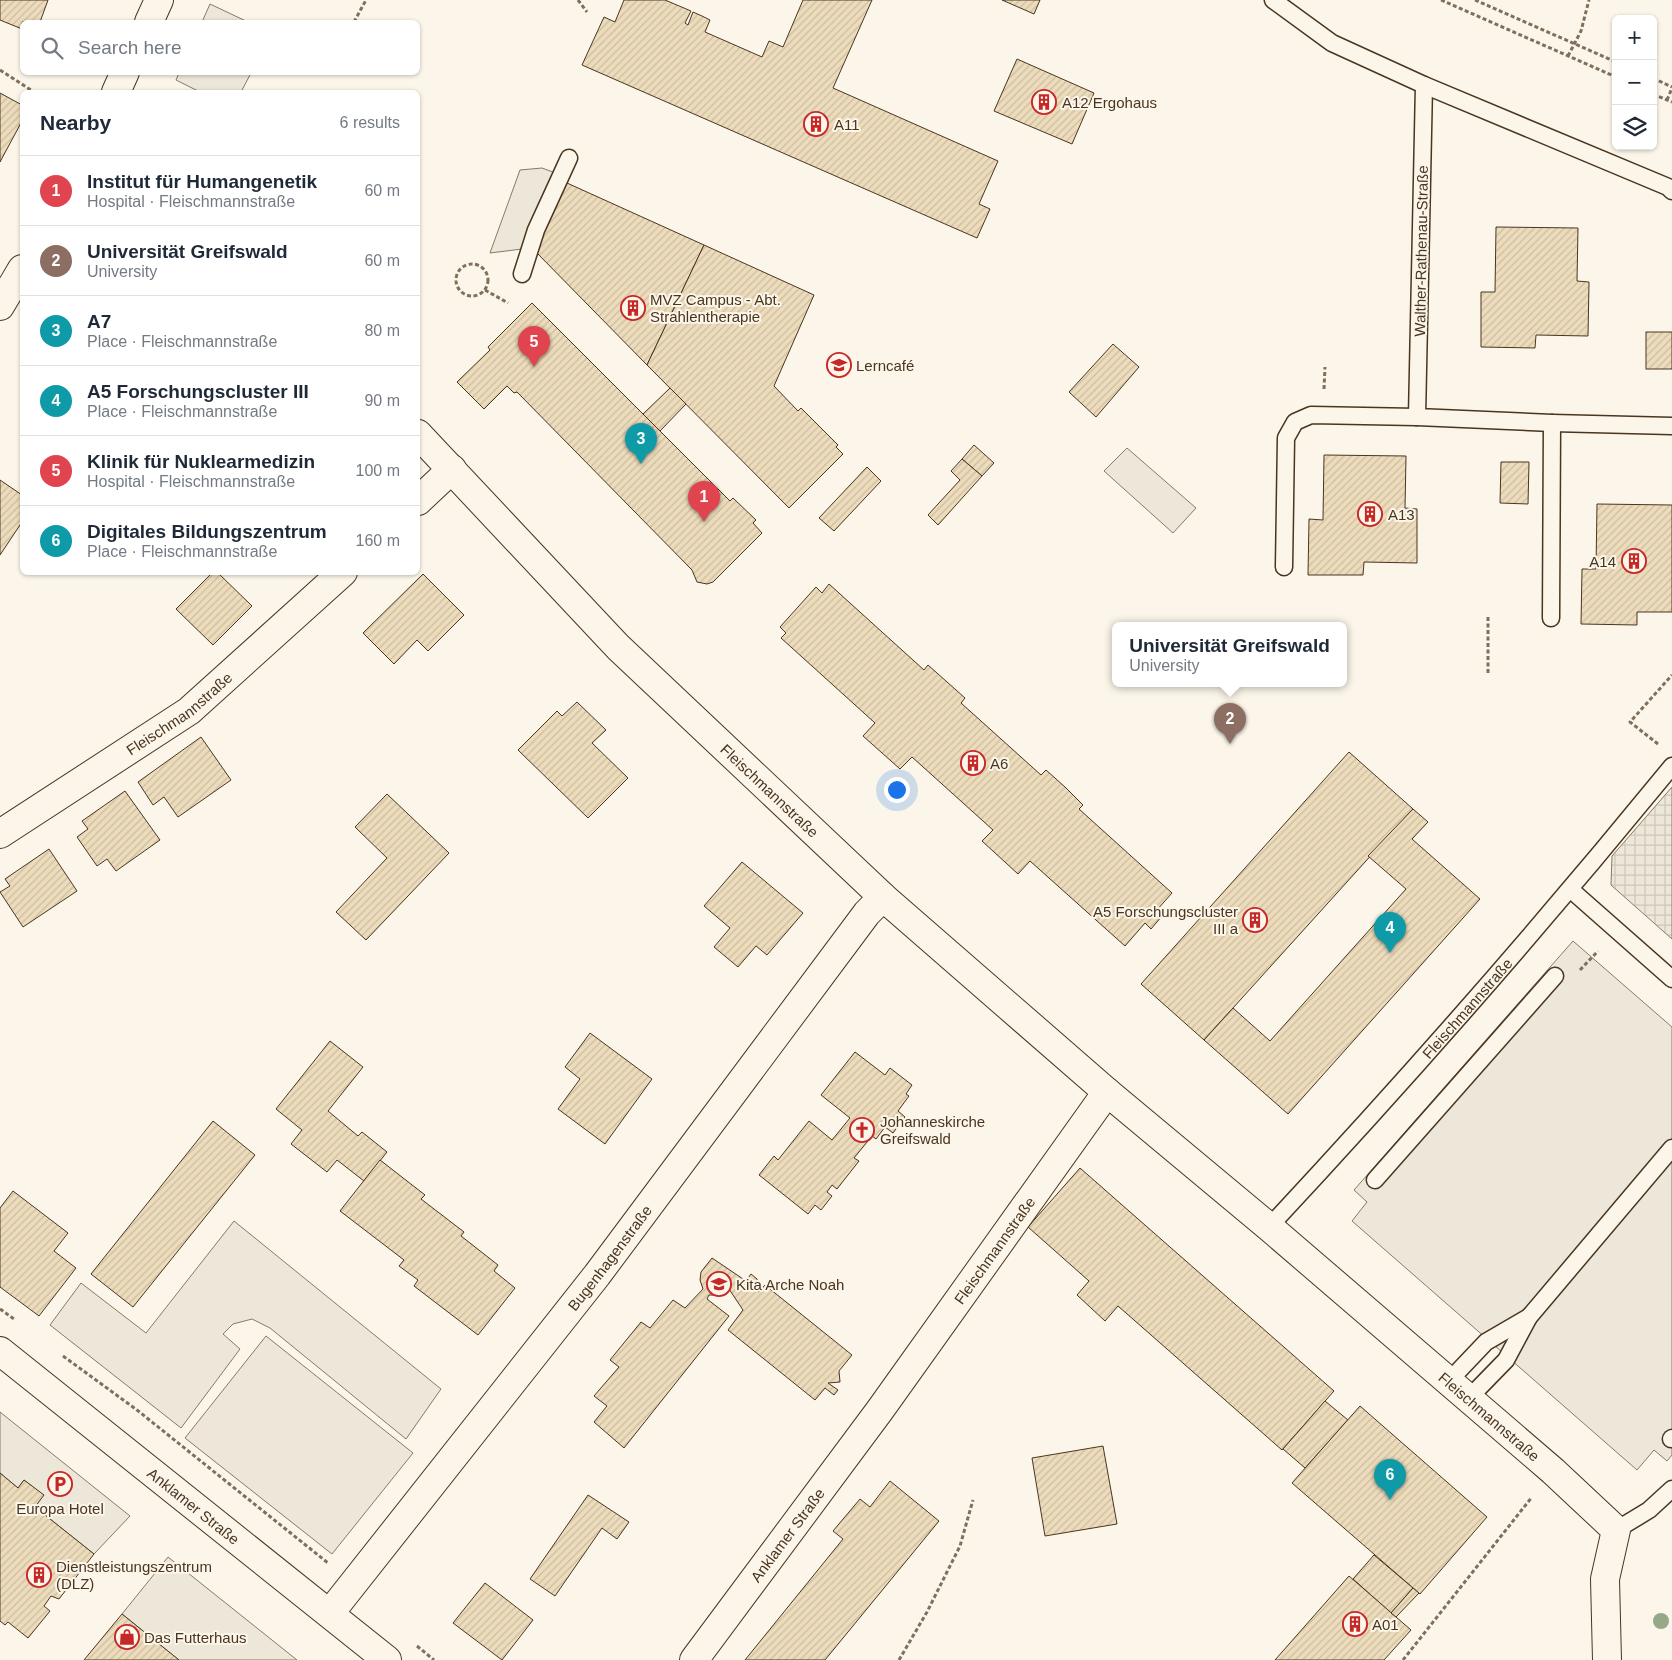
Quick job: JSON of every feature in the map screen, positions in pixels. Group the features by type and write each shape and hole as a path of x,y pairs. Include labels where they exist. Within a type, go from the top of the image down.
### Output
{"street":[{"path":"149,20 159,0"},
{"path":"117,90 124,75"},
{"path":"0,306 20,272"},
{"name":"Fleischmannstraße","path":"420,436 618,647 883,897 1107,1092 1269,1227 1587,1500 1616,1530"},
{"path":"420,499 452,469"},
{"name":"Fleischmannstraße","path":"0,834 189,711 339,575"},
{"name":"Bugenhagenstraße","path":"330,1613 597,1275 867,913 883,897"},
{"name":"Fleischmannstraße","path":"880,1410 1107,1092"},
{"name":"Anklamer Straße","path":"0,1351 387,1660"},
{"name":"Anklamer Straße","path":"694,1660 880,1410"},
{"path":"1607,1660 1605,1578 1616,1530"}],"lane":[{"path":"1273,0 1332,44 1424,85 1668,187 1672,191"},
{"name":"Walther-Rathenau-Straße","path":"1418,417 1424,85"},
{"path":"522,274 536,230 569,158"},
{"path":"1284,567 1286,438 1294,422 1311,416 1418,417 1672,426"},
{"path":"1551,618 1552,423"},
{"name":"Fleischmannstraße","path":"1269,1227 1340,1151 1570,889 1672,766"},
{"path":"1570,889 1672,979"},
{"path":"1375,1180 1555,976"},
{"path":"1458,1390 1506,1360 1529,1318 1672,1148"},
{"path":"1458,1390 1486,1342 1529,1318"},
{"path":"1616,1530 1649,1510 1672,1489"}],"path":[{"path":"355,20 366,0"},
{"path":"578,0 587,12"},
{"path":"1441,0 1612,75"},
{"path":"1475,0 1612,60"},
{"path":"1568,56 1581,31 1589,0"},
{"path":"0,70 31,90"},
{"path":"1657,80 1672,87 1667,100"},
{"path":"1657,96 1672,102"},
{"path":"474,263 482,267 488,273 488,282 485,290 478,295 470,296 462,292 457,286 456,277 459,269 466,264 474,263"},
{"path":"485,290 508,303"},
{"path":"1488,617 1488,674"},
{"path":"1665,750 1630,722 1672,675"},
{"path":"1579,971 1617,930"},
{"path":"0,1309 16,1321"},
{"path":"56,1351 137,1410 302,1541"},
{"path":"1403,1660 1538,1489"},
{"path":"899,1660 927,1612 960,1546 973,1500"}],"shaded area":[{"path":"210,4 244,20 203,20"},
{"path":"178,75 250,75 242,90 196,90 176,80"},
{"path":"542,168 561,175 530,248 490,253 520,170"},
{"path":"1127,448 1196,508 1173,533 1104,471"},
{"path":"1672,787 1672,939 1611,885 1612,856"},
{"path":"1573,941 1672,1027 1672,1455 1667,1461 1654,1450 1637,1470 1352,1221 1367,1202 1354,1190"},
{"path":"234,1221 441,1389 406,1439 270,1328 252,1319 233,1324 223,1334 240,1349 181,1428 50,1325 81,1283 146,1333"},
{"path":"266,1336 413,1453 332,1554 185,1438"},
{"name":"Europa Hotel","path":"0,1412 130,1516 94,1554 35,1507 43,1495 24,1480 18,1488 0,1473"},
{"path":"168,1557 297,1660 179,1660 122,1614"}],"building":[{"path":"0,0 48,0 41,20 20,20 20,28 0,20"},
{"name":"A11","path":"624,0 665,0 691,11 685,23 688,25 693,12 710,20 705,32 762,57 769,41 783,47 803,0 872,0 833,88 998,161 979,204 990,209 977,238 582,65 604,17 615,22"},
{"path":"1002,0 1040,0 1034,14"},
{"name":"A12 Ergohaus","path":"1017,59 1094,93 1072,144 994,111"},
{"path":"0,93 20,104 20,125 0,162"},
{"name":"MVZ Campus - Abt. Strahlentherapie","path":"567,183 704,245 647,365 535,251"},
{"path":"1496,227 1578,228 1577,281 1589,282 1588,336 1536,335 1535,348 1481,347 1481,292 1495,292"},
{"path":"704,245 814,295 774,386 798,411 801,408 838,445 836,447 843,454 789,508 647,365"},
{"path":"532,303 730,501 733,498 756,520 753,523 762,533 713,582 707,584 697,582 692,570 517,392 514,393 507,386 484,409 457,382 490,350 488,347"},
{"path":"1646,332 1672,332 1672,369 1646,369"},
{"path":"1113,344 1139,367 1096,417 1069,392"},
{"path":"670,388 686,404 660,431 643,414"},
{"path":"974,445 994,463 982,476 962,459"},
{"name":"A13","path":"1324,455 1406,456 1405,508 1417,509 1417,563 1364,562 1363,575 1308,575 1309,519 1323,520"},
{"path":"962,459 982,476 938,525 928,515 960,480 951,471"},
{"path":"1501,462 1529,462 1528,504 1500,503"},
{"path":"867,467 881,481 834,531 819,518"},
{"path":"0,480 20,494 20,525 0,555"},
{"name":"A14","path":"1597,504 1672,505 1672,612 1637,612 1637,625 1581,624 1582,569 1596,569"},
{"path":"423,574 464,615 428,651 417,640 394,664 363,633"},
{"path":"210,575 220,575 252,606 213,645 176,609"},
{"name":"A6","path":"829,584 924,670 928,665 965,698 961,703 1041,775 1046,770 1065,787 1083,805 1079,809 1172,893 1156,911 1162,916 1151,929 1145,923 1125,946 1030,861 1018,874 982,841 993,830 912,757 900,769 863,736 875,723 781,638 786,633 780,627 816,587 822,593"},
{"path":"577,702 606,730 592,743 628,778 588,818 518,750 557,711 562,716"},
{"path":"201,737 231,780 178,817 164,797 153,805 138,782"},
{"name":"A5 Forschungscluster III a","path":"1349,752 1413,809 1204,1040 1141,984"},
{"path":"125,791 160,840 116,871 107,859 97,866 77,837 88,829 82,821"},
{"path":"387,794 449,853 366,940 336,912 387,858 355,827"},
{"path":"1413,809 1428,822 1412,839 1480,899 1288,1114 1204,1040 1233,1008 1270,1041 1406,889 1368,856"},
{"path":"49,849 77,891 23,927 0,892 10,886 5,879"},
{"path":"742,862 803,913 767,955 756,946 738,967 714,947 730,928 704,906"},
{"path":"590,1033 652,1079 605,1144 558,1109 580,1079 565,1067"},
{"path":"330,1041 363,1067 328,1111 358,1136 362,1132 387,1152 364,1181 337,1160 327,1172 291,1144 302,1130 276,1109"},
{"name":"Johanneskirche Greifswald","path":"855,1052 885,1075 890,1068 912,1085 906,1094 909,1096 898,1111 905,1117 893,1133 885,1127 876,1139 872,1136 854,1158 859,1161 837,1189 832,1185 827,1192 832,1196 821,1210 815,1205 808,1214 759,1175 774,1156 778,1160 809,1121 832,1140 850,1118 821,1095"},
{"path":"213,1121 255,1155 133,1307 91,1274"},
{"path":"380,1160 425,1195 421,1199 464,1232 461,1236 498,1265 494,1271 515,1288 478,1335 414,1286 418,1280 399,1266 404,1260 340,1211"},
{"path":"1080,1168 1334,1391 1282,1450 1118,1306 1105,1321 1077,1295 1089,1281 1028,1227"},
{"path":"13,1191 68,1233 54,1251 76,1268 39,1316 0,1287 0,1208"},
{"path":"712,1258 746,1281 751,1274 757,1279 758,1285 755,1289 759,1292 765,1285 852,1355 839,1371 840,1382 828,1383 838,1390 834,1395 825,1388 815,1400 728,1330 743,1310 729,1289 723,1295 709,1295 707,1299 729,1316 624,1448 594,1422 607,1406 594,1396 619,1367 610,1360 641,1322 650,1328 673,1300 685,1308 703,1289 700,1280 701,1272"},
{"path":"1325,1401 1348,1420 1305,1468 1283,1449"},
{"path":"1360,1406 1487,1517 1420,1594 1292,1483"},
{"path":"1103,1446 1117,1524 1045,1536 1032,1458"},
{"name":"Dienstleistungszentrum (DLZ)","path":"0,1473 18,1488 24,1480 44,1495 35,1507 94,1554 59,1599 51,1596 44,1606 50,1611 28,1638 8,1622 5,1625 0,1621"},
{"path":"890,1481 939,1521 825,1660 745,1660 843,1539 833,1531 860,1499 870,1507"},
{"path":"588,1495 629,1522 617,1539 602,1528 555,1596 530,1579"},
{"path":"1374,1555 1413,1588 1391,1613 1353,1579"},
{"name":"A01","path":"1349,1576 1411,1630 1384,1660 1275,1660"},
{"path":"485,1583 533,1620 502,1660 453,1623"},
{"path":"1413,1588 1419,1593 1396,1617 1391,1613"},
{"name":"Das Futterhaus","path":"122,1614 179,1660 84,1660"}],"place":[{"name":"A12 Ergohaus","path":"1044,102"},
{"name":"A11","path":"816,124"},
{"name":"MVZ Campus - Abt. Strahlentherapie","path":"633,308"},
{"name":"Lerncafé","path":"839,365"},
{"name":"Klinik für Nuklearmedizin","path":"534,367"},
{"name":"A7","path":"641,464"},
{"name":"A13","path":"1370,514"},
{"name":"Institut für Humangenetik","path":"704,522"},
{"name":"A14","path":"1634,561"},
{"name":"Universität Greifswald","path":"1230,744"},
{"name":"A6","path":"973,763"},
{"name":"A5 Forschungscluster III a","path":"1255,920"},
{"name":"A5 Forschungscluster III","path":"1390,953"},
{"name":"Johanneskirche Greifswald","path":"862,1130"},
{"name":"Kita Arche Noah","path":"719,1284"},
{"name":"Europa Hotel","path":"60,1484"},
{"name":"Digitales Bildungszentrum","path":"1390,1500"},
{"name":"Dienstleistungszentrum (DLZ)","path":"39,1575"},
{"name":"A01","path":"1355,1624"},
{"name":"Das Futterhaus","path":"127,1637"}]}
